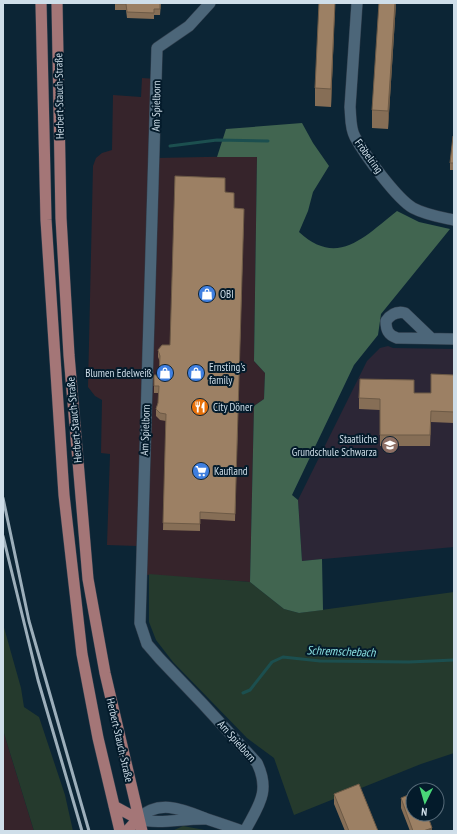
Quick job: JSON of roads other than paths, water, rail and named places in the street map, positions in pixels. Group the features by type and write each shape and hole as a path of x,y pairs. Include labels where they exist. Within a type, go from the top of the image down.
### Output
{"main road":[{"name":"Herbert-Stauch-Straße","path":"41,3 46,220 64,495 82,654 98,738 120,831"},
{"name":"Herbert-Stauch-Straße","path":"57,3 61,226 69,354 88,578 105,673 142,831"},
{"path":"114,806 138,818 127,831"}],"street":[{"name":"Am Spielborn","path":"210,3 189,26 158,48 140,623 147,644 257,763 262,775 264,789 260,804 243,831"},
{"name":"Fröbelring","path":"357,3 350,107 351,124 355,136 398,196 412,207 426,214 454,220"},
{"path":"431,338 454,339"},
{"path":"138,818 152,809 168,807 180,809 243,831"},
{"path":"138,818 153,822 206,819"},
{"path":"162,831 170,820"}],"waterway":[{"path":"170,146 217,140 268,141"},
{"name":"Schremschebach","path":"243,693 250,690 272,662 283,657 320,661 409,662 454,660"}],"railway":[{"path":"3,498 29,621 89,831"},
{"path":"3,536 38,680 82,831"}],"place":[{"name":"OBI","path":"207,294"},
{"name":"Blumen Edelweiß","path":"165,373"},
{"name":"Ernsting's family","path":"196,373"},
{"name":"City Döner","path":"200,407"},
{"name":"Staatliche Grundschule Schwarza","path":"390,445"},
{"name":"Kaufland","path":"201,471"}]}
